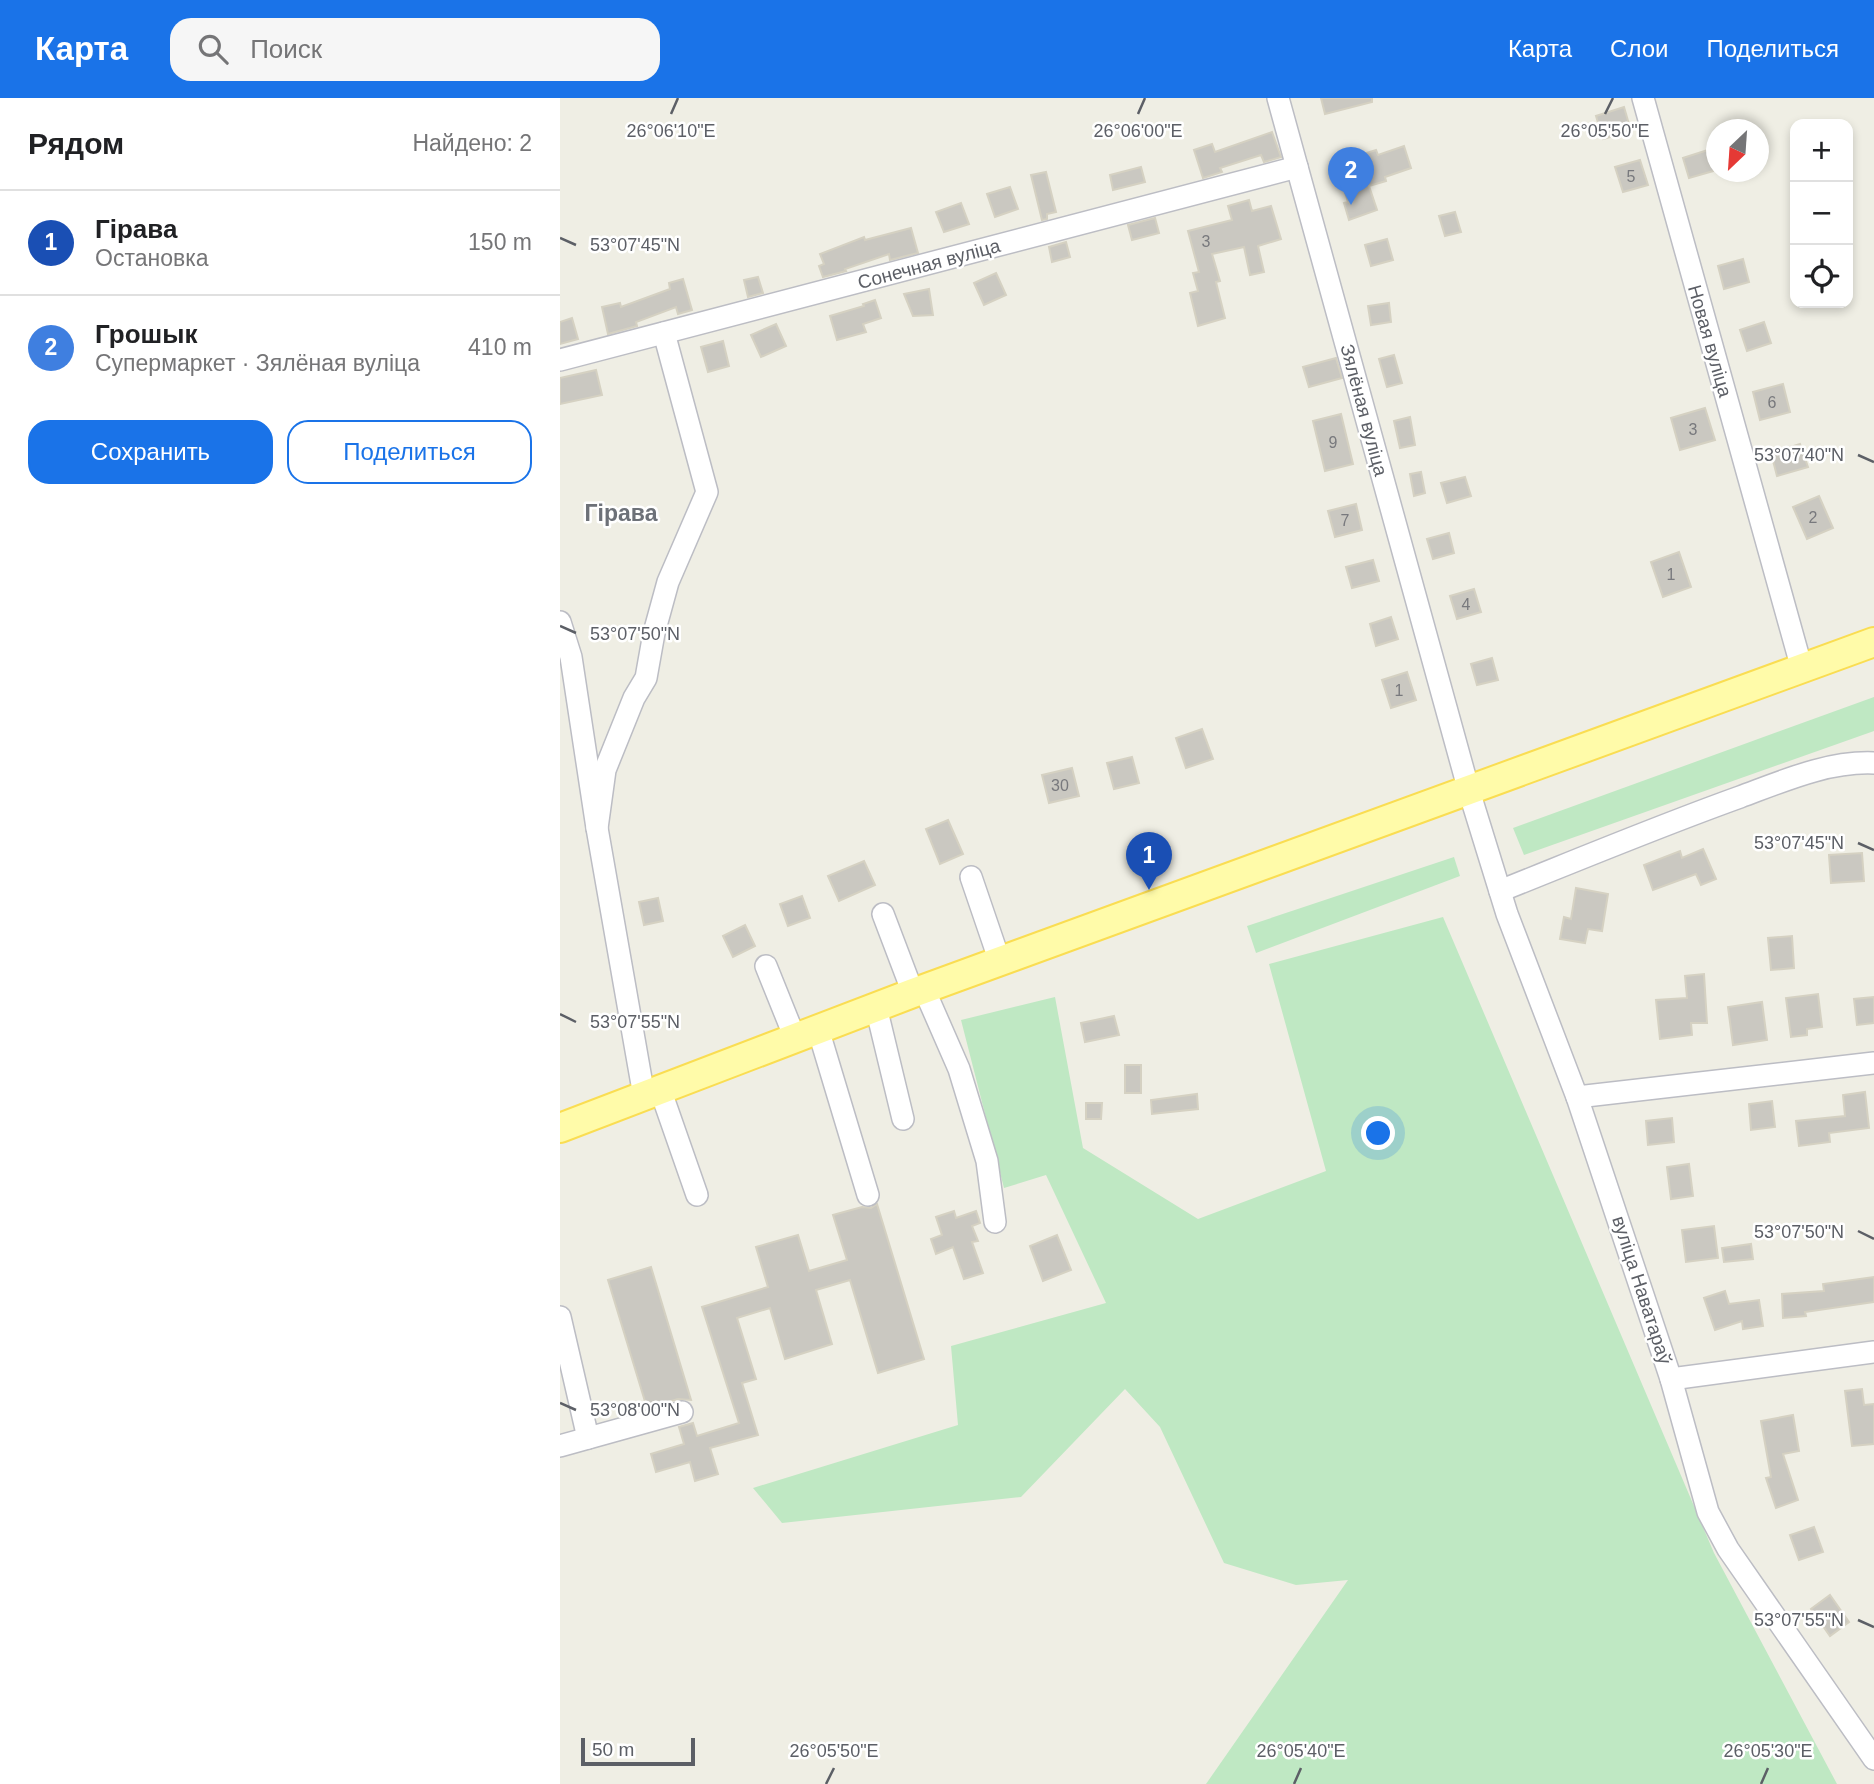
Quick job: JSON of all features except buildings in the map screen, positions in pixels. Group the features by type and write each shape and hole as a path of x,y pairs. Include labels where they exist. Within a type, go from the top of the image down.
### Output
{"main road":[{"path":"560,1128 919,991 1874,642"}],"street":[{"name":"Зялёная вуліца","path":"1278,98 1468,791"},
{"name":"Новая вуліца","path":"1643,98 1802,669"},
{"name":"Сонечная вуліца","path":"560,360 1297,167"},
{"path":"597,828 605,770 634,698 646,678 653,634 668,582 707,492 664,333"},
{"path":"560,622 571,657 597,828 652,1092 697,1195"},
{"path":"1500,891 1662,825 1802,775 1854,762 1874,763"},
{"name":"вуліца Наватараў","path":"1468,791 1507,914 1577,1097 1671,1379 1708,1512 1728,1549 1874,1759"},
{"path":"971,877 1000,962"},
{"path":"883,914 959,1069 987,1161 995,1222"},
{"path":"766,966 806,1034 868,1195"},
{"path":"876,1007 903,1119"},
{"path":"1577,1097 1874,1063"},
{"path":"560,1317 567,1374 588,1438"},
{"path":"1671,1379 1874,1352"},
{"path":"560,1446 682,1412"}],"green space":[{"path":"1874,697 1874,731 1524,855 1513,828"},
{"path":"1454,857 1460,876 1256,953 1247,926"},
{"path":"1443,917 1714,1553 1837,1784 1206,1784 1348,1580 1296,1585 1224,1563 1160,1427 1125,1389 1021,1497 782,1523 753,1488 958,1425 951,1346 1106,1303 1046,1175 1004,1188 961,1020 1055,997 1083,1148 1198,1219 1326,1171 1269,964"}],"place":[{"name":"Грошык","path":"1351,205"},
{"name":"Гірава","path":"1149,890"}],"district":[{"name":"Гірава","path":"621,513"}]}
